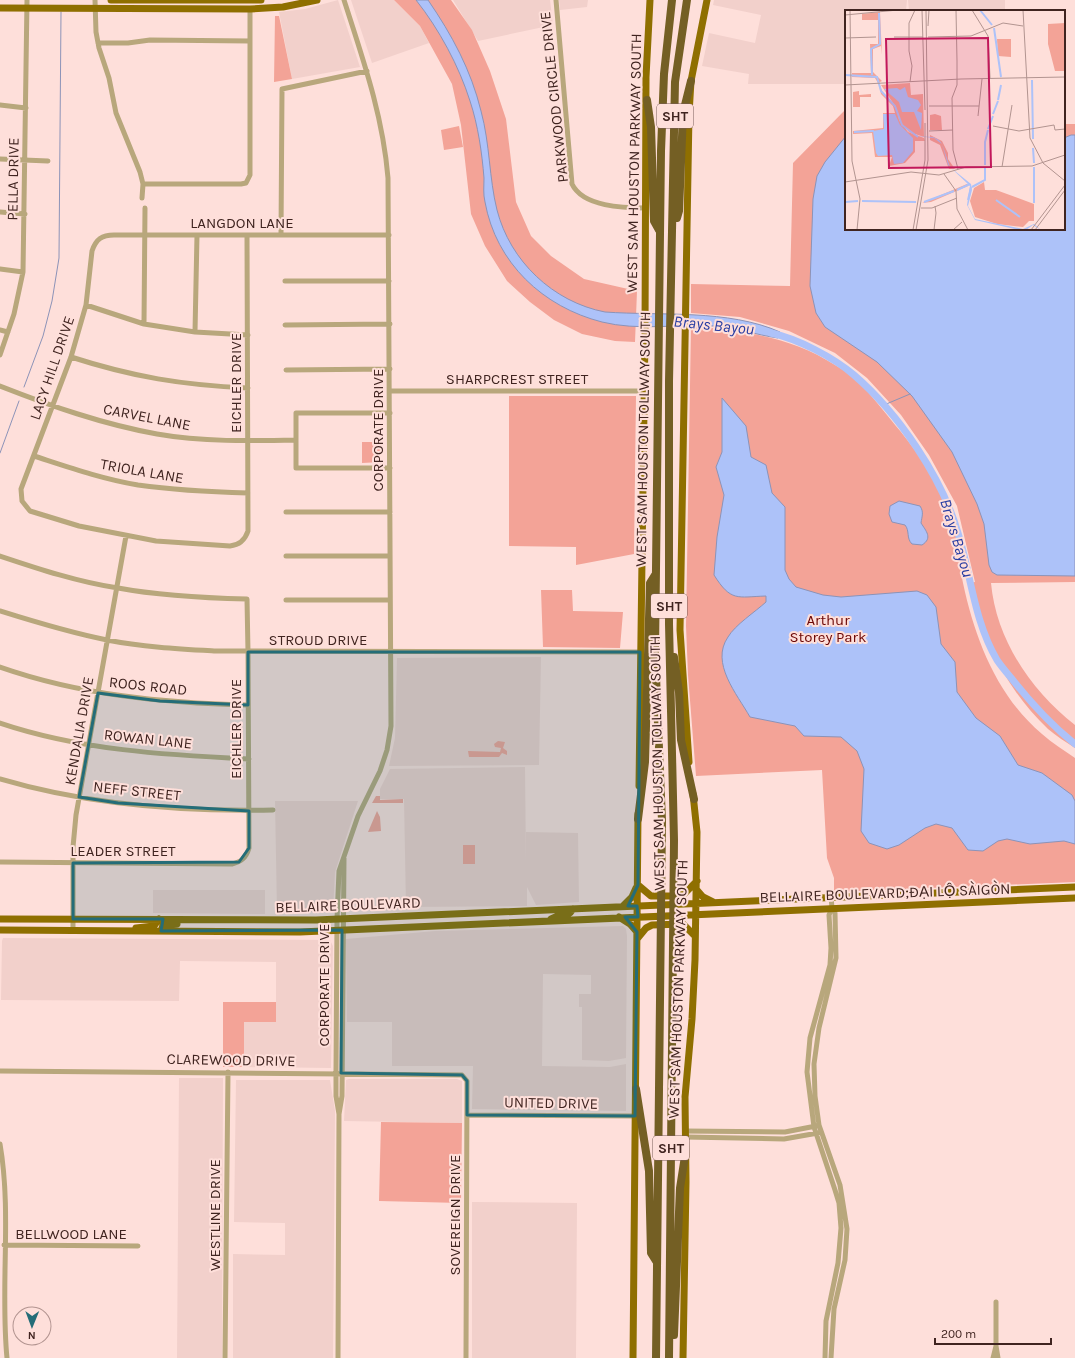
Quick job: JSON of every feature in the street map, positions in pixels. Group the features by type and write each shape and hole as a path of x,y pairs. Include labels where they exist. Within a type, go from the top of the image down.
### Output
{"highway":[{"name":"WEST SAM HOUSTON TOLLWAY SOUTH","path":"656,1358 662,799 655,652 659,305 662,95 672,0"},
{"name":"WEST SAM HOUSTON TOLLWAY SOUTH","path":"669,1358 674,879 669,624 670,304 673,233 675,82 687,0"},
{"path":"673,233 679,212 682,113 691,81"},
{"path":"646,100 650,127 654,221 660,230"},
{"path":"638,819 645,762 650,583 656,574"},
{"path":"669,624 679,692 681,740 694,799"},
{"path":"636,1089 649,1171 651,1252 657,1262"},
{"path":"674,1358 680,1188 685,1156"}],"main road":[{"path":"111,0 261,0"},
{"path":"218,9 219,0"},
{"path":"0,8 250,9 282,3 317,0"},
{"name":"WEST SAM HOUSTON PARKWAY SOUTH","path":"633,1358 638,819 641,707 640,652 645,334 646,100 650,0"},
{"name":"WEST SAM HOUSTON PARKWAY SOUTH","path":"683,1358 685,1097 693,1014 697,881 697,832 688,754 680,630 685,334 691,81 707,0"},
{"path":"623,906 632,897 638,884 651,896 677,896 689,891 697,881"},
{"name":"BELLAIRE BOULEVARD;ĐẠI LỘ SÀIGÒN","path":"696,903 1075,887"},
{"path":"696,889 705,898 713,902"},
{"path":"1000,890 1000,901"},
{"name":"BELLAIRE BOULEVARD;ĐẠI LỘ SÀIGÒN","path":"696,915 1075,898"},
{"name":"BELLAIRE BOULEVARD","path":"0,919 272,921 696,903"},
{"path":"549,920 553,917 570,913 574,909"},
{"path":"479,923 483,918 500,916 508,911"},
{"path":"457,924 465,918 474,917 481,913"},
{"path":"619,917 629,923 637,935 646,928 658,924 683,924 696,936 700,924 710,914"},
{"name":"BELLAIRE BOULEVARD","path":"0,930 271,932 696,915"},
{"path":"133,931 138,927 154,926 159,919"},
{"path":"160,931 163,925 166,924 188,924 206,920"},
{"path":"271,932 272,921"}],"street":[{"name":"PELLA DRIVE","path":"0,354 20,293 23,272 28,0"},
{"path":"95,0 98,43 116,113 140,172 143,184 142,198"},
{"path":"163,0 163,8"},
{"name":"CORPORATE DRIVE","path":"338,1358 339,1114 336,1096 338,1073 339,919 344,857 358,816 374,787 387,750 391,726 390,324 388,178 386,151 378,113 367,71 344,0"},
{"name":"PARKWOOD CIRCLE DRIVE","path":"556,0 572,184 582,195 600,203 615,207 646,208"},
{"path":"143,184 246,184 250,175 250,9"},
{"path":"98,43 128,43 150,40 250,41"},
{"path":"281,235 282,89 367,71"},
{"path":"0,106 26,108"},
{"path":"0,159 48,161"},
{"path":"144,324 145,208"},
{"path":"0,212 25,214"},
{"name":"LANGDON LANE","path":"97,240 108,235 389,235"},
{"path":"195,332 197,235"},
{"name":"EICHLER DRIVE","path":"126,536 186,544 234,546 242,542 248,531 247,235"},
{"name":"LACY HILL DRIVE","path":"97,240 92,251 86,305 71,357 21,489 22,501 30,511 79,526 126,536"},
{"path":"0,269 23,272"},
{"path":"285,281 389,281"},
{"path":"86,305 144,324 195,332 248,335"},
{"path":"285,325 390,324"},
{"path":"0,330 8,332"},
{"path":"71,357 102,367 146,378 196,386 248,388"},
{"path":"286,370 390,369"},
{"name":"CARVEL LANE","path":"0,386 104,423 158,434 197,439 248,441 296,440"},
{"name":"SHARPCREST STREET","path":"390,391 644,391"},
{"path":"390,413 296,413 296,468 390,468"},
{"name":"TRIOLA LANE","path":"34,456 91,474 137,484 191,491 248,493"},
{"path":"286,512 390,512"},
{"name":"KENDALIA DRIVE","path":"73,931 74,828 126,536"},
{"path":"0,556 57,574 117,588"},
{"path":"286,556 390,556"},
{"name":"EICHLER DRIVE","path":"117,588 164,595 247,600 249,848 245,857"},
{"path":"286,600 390,600"},
{"name":"STROUD DRIVE","path":"0,611 48,627 108,640 167,648 248,652 640,652"},
{"name":"ROOS ROAD","path":"0,667 19,674 98,693 160,701 248,705"},
{"name":"ROWAN LANE","path":"0,723 88,745 144,752 248,758"},
{"name":"NEFF STREET","path":"0,779 79,797 118,803 273,810"},
{"name":"LEADER STREET","path":"0,862 232,864 239,862 245,857"},
{"path":"816,1126 814,1079 816,1039 830,977 829,915 832,908 831,898"},
{"path":"830,977 810,1038 807,1085 816,1126 843,1217 847,1240 845,1260 831,1308 831,1358"},
{"path":"810,1038 816,1039"},
{"name":"CLAREWOOD DRIVE","path":"0,1071 462,1075"},
{"name":"WESTLINE DRIVE","path":"225,1358 228,1072"},
{"name":"SOVEREIGN DRIVE","path":"462,1075 467,1081 466,1358"},
{"name":"UNITED DRIVE","path":"467,1115 635,1116"},
{"path":"685,1134 790,1132 816,1126"},
{"path":"755,1132 755,1138"},
{"path":"685,1134 755,1138 790,1138 818,1133"},
{"path":"0,1144 4,1166 2,1193 4,1245 2,1261 2,1314 7,1358"},
{"path":"825,1358 843,1217"},
{"path":"841,1240 847,1240"},
{"name":"BELLWOOD LANE","path":"4,1245 138,1246"},
{"path":"996,1302 996,1346 998,1358"},
{"path":"993,1358 996,1346"}],"highlighted area":[{"path":"248,652 640,652 638,885 628,906 637,906 638,917 625,917 637,932 635,1116 467,1115 467,1081 462,1075 341,1073 342,930 161,931 163,919 73,919 73,863 239,862 249,848 249,811 118,803 79,797 98,693 160,701 248,705"}],"shaded area":[{"path":"338,0 360,67 292,79 279,12 305,9"},
{"path":"351,0 394,0 420,26 429,43 372,63"},
{"path":"453,0 550,0 553,25 478,41"},
{"path":"559,0 588,0 587,7 560,10"},
{"path":"714,0 907,0 906,10 845,10 845,84 748,84 749,74 702,66 709,33 755,43 761,15 713,5"},
{"path":"908,0 1005,0 1005,10 909,10"},
{"path":"541,657 539,765 389,766 395,738 397,658"},
{"path":"525,767 526,863 526,832 578,833 579,902 536,905 527,887 527,906 406,907 404,799 380,799 380,789 390,769"},
{"path":"275,801 358,801 335,872 333,912 277,912"},
{"path":"153,890 265,890 265,914 153,913"},
{"path":"623,926 626,929 627,936 626,1058 609,1061 582,1060 582,1007 579,1007 579,994 591,994 591,975 543,974 542,1066 610,1067 626,1064 626,1111 472,1109 473,1066 392,1066 392,1022 347,1022 346,939 435,931"},
{"path":"3,938 330,940 333,946 331,1068 244,1067 244,1022 276,1022 276,962 180,961 179,1001 1,1000"},
{"path":"179,1078 223,1078 222,1358 177,1358"},
{"path":"457,1079 462,1081 462,1123 344,1121 346,1080"},
{"path":"236,1080 330,1080 335,1111 333,1358 233,1358 233,1254 285,1255 285,1223 234,1222"},
{"path":"472,1202 577,1203 576,1358 472,1358"}],"green space":[{"path":"394,0 451,0 472,30 490,71 506,119 516,202 531,236 551,256 584,279 637,291 635,342 615,341 582,334 554,320 530,302 507,281 485,246 471,214 461,125 452,84 420,26"},
{"path":"275,16 279,16 292,79 274,82"},
{"path":"845,110 845,230 1065,230 1065,124 1075,124 1075,582 991,583 994,604 1008,644 1030,680 1059,711 1075,725 1075,748 1051,732 1033,713 1019,697 998,662 981,624 969,583 975,582 957,506 929,455 901,415 867,378 835,353 789,331 740,317 691,313 691,284 790,286 793,163"},
{"path":"459,126 463,147 444,150 441,130"},
{"name":"Arthur Storey Park","path":"691,326 748,333 783,341 818,355 847,372 854,377 878,404 926,466 946,503 958,536 962,577 968,604 981,645 990,665 1012,702 1026,719 1046,737 1075,758 1075,882 834,892 834,878 827,858 822,770 696,776 688,675 686,626"},
{"path":"509,396 636,396 634,554 576,565 576,547 509,546"},
{"path":"362,442 381,442 381,462 362,463"},
{"path":"541,590 572,590 573,611 623,612 620,648 543,647"},
{"path":"498,741 505,742 503,748 507,751 507,755 502,753 499,757 469,757 468,751 500,752 501,748 495,747 494,744"},
{"path":"376,796 380,796 380,800 403,799 403,803 372,803"},
{"path":"377,811 380,817 381,831 368,832"},
{"path":"463,845 475,845 475,864 463,864"},
{"path":"223,1002 276,1002 276,1022 244,1022 244,1067 223,1067"},
{"path":"381,1122 462,1123 461,1203 379,1201"}],"water":[{"path":"416,0 428,0 460,53 472,81 484,123 494,198 503,229 523,262 536,276 551,289 568,299 586,307 605,312 694,315 739,320 780,332 778,338 721,327 643,327 616,325 580,315 560,306 542,294 511,263 491,224 484,199 482,159 473,110 448,48 433,23"},
{"path":"1075,135 1075,576 997,575 992,572 989,565 984,524 977,504 952,452 912,396 877,362 825,327 816,313 810,286 813,199 817,176 825,162 845,137 845,230 1065,230 1065,138"},
{"path":"722,398 746,426 751,457 766,465 772,493 785,507 785,570 789,579 796,587 823,595 841,597 917,591 927,595 936,607 941,644 955,662 957,692 976,718 1000,736 1018,765 1042,773 1072,795 1075,801 1075,844 1064,841 1030,844 1007,839 998,841 983,851 968,850 952,828 936,824 925,828 899,845 887,849 869,843 861,831 864,769 857,751 841,737 804,736 795,726 750,717 727,678 722,657 723,647 731,632 766,602 766,596 741,597 730,594 725,590 714,575 717,537 724,495 716,467 722,452"},
{"path":"899,501 920,506 922,510 921,523 928,534 927,540 922,545 912,544 910,542 905,525 892,522 889,514 890,506"}],"waterway":[{"path":"24,387 43,336 52,301 59,258 61,12"},
{"name":"Brays Bayou","path":"771,333 804,344 826,355 846,368 870,390 902,427 930,468 951,512 958,533 978,614 989,645 997,660 1019,688 1042,713 1075,744"},
{"path":"884,405 910,394"},
{"path":"0,453 19,401"}]}
